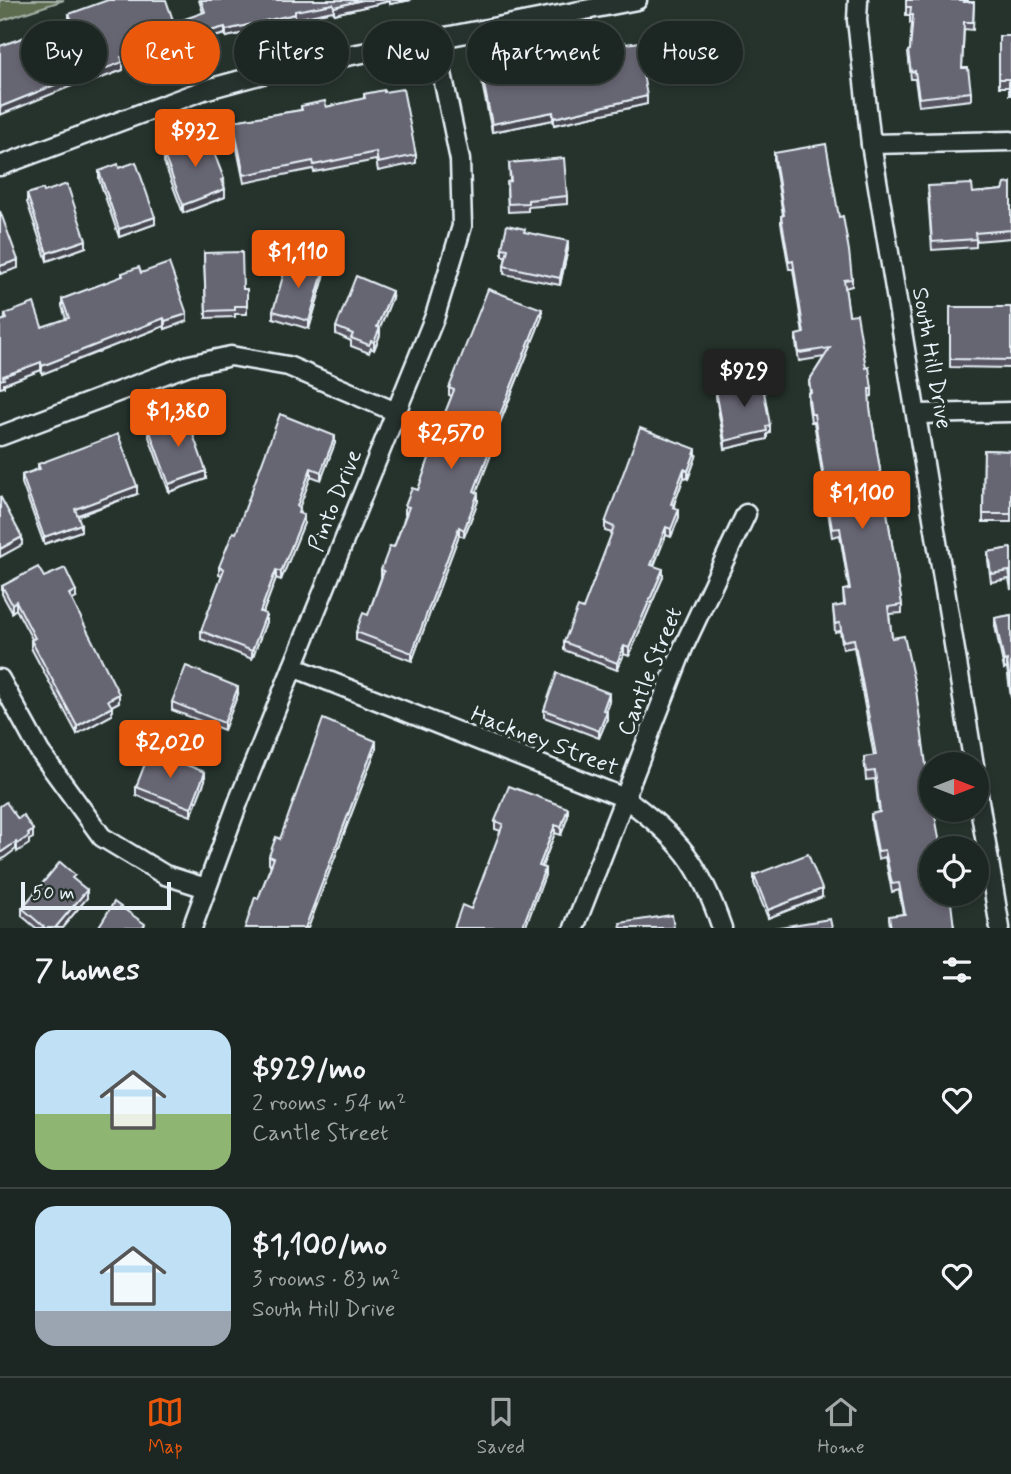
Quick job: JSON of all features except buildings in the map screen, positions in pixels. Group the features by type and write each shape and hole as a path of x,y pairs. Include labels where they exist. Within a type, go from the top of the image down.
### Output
{"street":[{"path":"453,36 637,0"},
{"name":"South Hill Drive","path":"858,0 857,20 871,144 918,414 972,752"},
{"path":"0,166 204,90 285,68 363,53"},
{"name":"Pinto Drive","path":"192,928 293,667 435,316 462,226 460,160 445,84"},
{"path":"871,144 1011,141"},
{"path":"0,436 189,365 231,356 288,366 396,412"},
{"path":"918,414 1011,412"},
{"name":"Cantle Street","path":"574,928 682,648 746,514"},
{"name":"Hackney Street","path":"293,667 625,797 659,824 691,858 710,894 722,928"},
{"path":"0,679 40,752 103,837 165,875 206,888"},
{"path":"985,822 1004,906 1000,928"}],"green space":[{"path":"0,0 64,0 0,21"}]}
